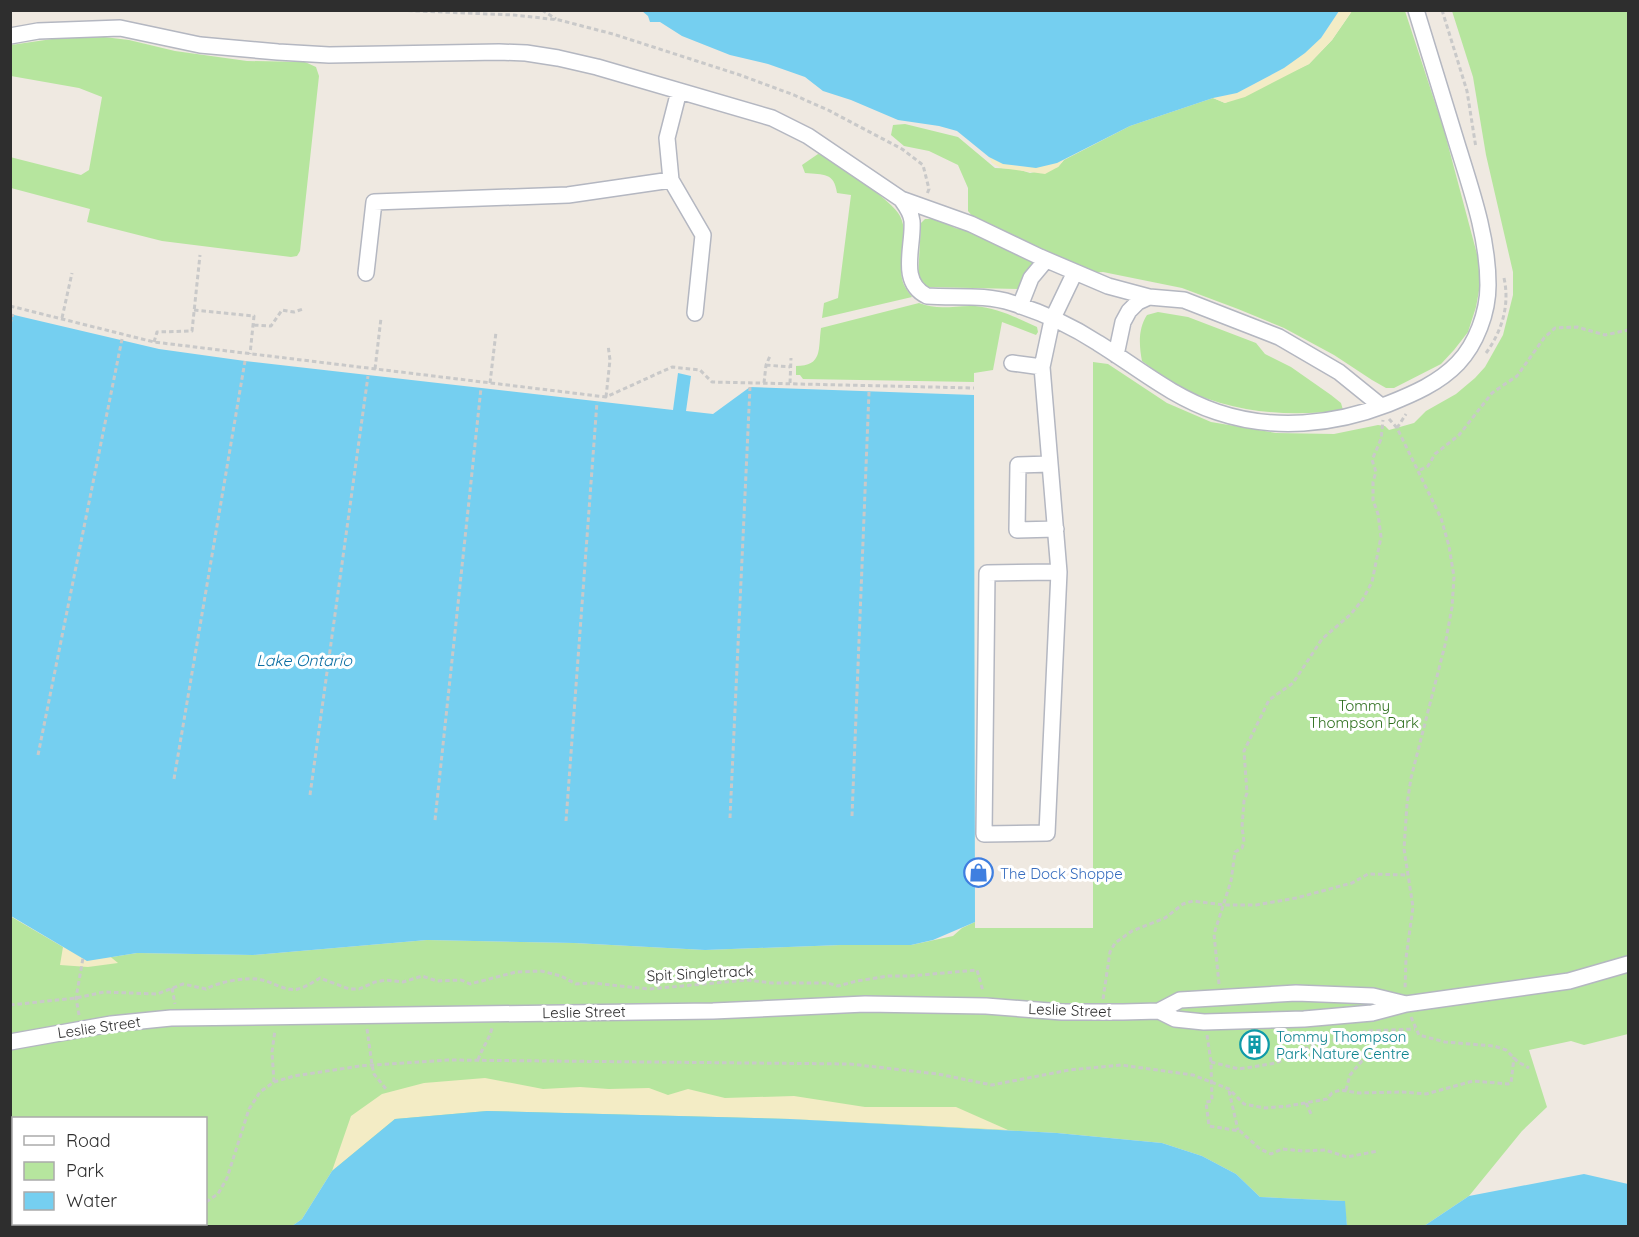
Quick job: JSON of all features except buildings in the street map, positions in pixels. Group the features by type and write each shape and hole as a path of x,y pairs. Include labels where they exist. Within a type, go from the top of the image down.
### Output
{"street":[{"path":"10,36 38,31 120,28 200,45 278,52 329,55 526,53 597,68 772,118 793,127 901,200 908,208 912,219 910,273 915,287 920,292 934,296 990,298 1020,306 1097,342 1186,400 1243,420 1316,424 1382,409 1440,378 1458,363 1473,341 1484,316 1488,287 1486,257 1477,208 1416,10"},
{"path":"679,91 667,138 670,180 703,235 695,313"},
{"path":"366,273 374,202 568,195 670,180"},
{"path":"901,200 971,224 1046,260 1108,286 1149,297 1184,300 1279,338 1339,372 1382,409"},
{"path":"1020,306 1031,278 1046,260"},
{"path":"1059,572 987,573 984,834 1047,833 1059,572 1042,367 1052,320 1075,272"},
{"path":"1116,355 1123,322 1129,311 1138,302 1149,297"},
{"path":"1012,363 1042,367"},
{"path":"1050,464 1018,465 1017,530 1056,529"},
{"name":"Leslie Street","path":"1159,1011 1175,1019 1204,1022 1305,1019 1372,1013 1406,1004 1569,981 1629,964"},
{"name":"Leslie Street","path":"10,1042 111,1024 171,1018 712,1011 866,1004 986,1006 1062,1012 1159,1011 1180,1000 1307,994 1373,996 1406,1004"}],"path":[{"path":"393,10 514,15 559,20 613,34 794,95 902,149 924,165 930,189 922,206"},
{"path":"542,10 559,20"},
{"path":"154,342 157,333 192,331 200,255"},
{"path":"62,319 72,273"},
{"path":"10,306 154,342 606,397 672,367 700,370 712,382 974,388"},
{"path":"254,325 271,326 282,310 294,312 303,309"},
{"path":"194,310 254,316 250,354"},
{"path":"10,324 13,314"},
{"path":"375,369 381,318"},
{"path":"1419,471 1428,466 1435,454 1459,435 1492,393 1517,376 1544,338 1555,328 1577,327 1605,335 1629,330"},
{"path":"490,383 496,332"},
{"path":"38,755 122,339"},
{"path":"606,397 610,360 608,345"},
{"path":"764,383 766,365 770,356"},
{"path":"790,383 791,358"},
{"path":"174,779 244,362"},
{"path":"766,365 790,367"},
{"path":"310,795 368,376"},
{"path":"730,818 750,387"},
{"path":"435,820 482,388"},
{"path":"852,816 869,392"},
{"path":"566,821 597,402"},
{"path":"1221,998 1214,934 1231,881 1235,852 1242,848 1244,842 1242,827 1244,801 1247,793 1244,751 1269,700 1293,683 1322,639 1351,614 1363,599 1372,582 1381,537 1374,500 1373,482 1376,472 1372,460 1381,439 1382,409"},
{"path":"1397,428 1441,518 1454,577 1452,607 1445,645 1411,778 1404,831 1407,875 1413,907 1406,958 1406,1004 1419,1035 1446,1042 1494,1046 1506,1050 1523,1066 1529,1068"},
{"path":"1101,1012 1110,952 1115,943 1132,931 1165,918 1183,904 1193,901 1224,905 1256,905 1296,898 1352,883 1368,874 1407,875"},
{"path":"76,998 83,958"},
{"name":"Spit Singletrack","path":"10,1005 76,998 104,992 157,994 183,984 207,989 217,983 244,979 260,979 296,990 320,978 349,989 359,989 375,982 386,980 403,982 422,976 437,981 461,980 470,984 516,972 541,971 561,976 576,984 592,983 649,989 747,981 828,983 838,986 888,976 977,970 986,1006"},
{"path":"477,1060 490,1036 494,1014"},
{"path":"365,1015 372,1065 375,1074 386,1089"},
{"path":"274,1082 272,1053 276,1017"},
{"path":"1204,1022 1211,1062 1212,1101 1206,1102 1209,1126 1216,1129 1225,1127 1238,1130 1260,1149 1271,1154 1282,1149 1325,1150 1347,1157 1378,1151"},
{"path":"1211,1062 1239,1069 1276,1064 1311,1046 1374,1031 1415,1029"},
{"path":"1347,1090 1350,1074 1371,1050 1374,1031"},
{"path":"207,1201 218,1194 227,1178 255,1097 274,1082 312,1073 372,1065 477,1060 562,1063 662,1061 850,1064 938,1074 992,1085 1069,1070 1121,1065 1188,1074 1229,1089 1244,1104 1264,1108 1327,1099 1340,1090 1359,1094 1402,1092 1426,1094 1473,1082 1508,1084 1511,1083 1514,1057"},
{"path":"1229,1089 1238,1130"},
{"path":"1306,1103 1312,1116"}],"green space":[{"path":"1352,11 1405,11 1444,130 1478,258 1480,285 1468,332 1441,364 1394,388 1386,388 1334,355 1284,328 1238,309 1182,288 1103,272 1086,273 1023,240 979,224 968,211 968,188 958,165 929,151 904,146 891,135 893,125 905,124 958,137 995,168 1017,169 1030,173 1058,167 1064,160 1130,126 1213,98 1225,103 1309,64 1332,40"},
{"name":"Tommy Thompson Park","path":"1452,11 1628,11 1628,1034 1584,1045 1571,1041 1529,1050 1547,1107 1522,1131 1469,1196 1424,1226 1347,1226 1344,1201 1260,1197 1236,1174 1202,1156 1162,1143 1057,1133 790,1119 332,1171 302,1219 292,1226 49,1226 45,1225 207,1225 207,1117 12,1117 11,1214 10,916 87,961 137,953 253,955 427,940 574,943 705,950 911,945 953,936 962,928 975,922 975,928 1093,928 1093,362 1108,364 1167,403 1211,422 1276,433 1334,434 1378,425 1385,426 1389,430 1414,423 1426,411 1456,394 1485,367 1503,335 1513,295 1513,272 1486,155 1473,77"},
{"path":"104,37 129,40 175,51 247,61 305,62 316,67 319,76 300,251 297,256 162,241 87,222 90,209 11,188 10,157 81,175 89,170 102,97 79,88 11,76 11,45 59,38"},
{"path":"818,154 824,155 865,184 887,201 900,216 904,233 902,277 912,297 822,318 824,303 838,298 851,195 837,193 836,186 827,176 805,173 802,165"},
{"path":"925,219 938,219 955,228 970,231 1036,264 1018,289 928,287 918,278 921,223"},
{"path":"919,303 933,307 975,306 992,309 1037,327 1038,332 1036,335 1002,322 993,370 974,373 974,382 803,379 800,375 796,375 796,366 811,363 818,355 821,328"},
{"path":"1158,312 1188,317 1256,343 1265,354 1291,367 1331,395 1341,403 1343,410 1277,413 1255,410 1212,401 1172,383 1142,361 1140,343 1142,326 1147,315"}],"sand":[{"path":"1339,11 1352,11 1332,40 1309,64 1245,97 1225,103 1213,98 1237,93 1284,68 1321,38"},
{"path":"989,157 1007,164 1026,167 1036,167 1064,160 1058,167 1045,174 1001,168 992,163"},
{"path":"96,945 118,963 88,967 60,965 63,947"},
{"path":"485,1078 543,1089 649,1088 668,1095 688,1089 725,1098 794,1096 865,1107 956,1107 1008,1130 790,1119 487,1111 395,1119 332,1171 351,1116 382,1094 424,1083"}],"water":[{"path":"642,11 1339,11 1321,38 1305,53 1284,68 1237,93 1213,98 1130,126 1057,163 1036,168 1003,164 989,157 957,131 898,120 823,91 805,77 768,64 730,55 682,36 660,22 650,22 648,16"},
{"name":"Lake Ontario","path":"10,314 159,349 673,410 678,373 691,376 686,411 713,414 750,387 974,395 975,922 933,940 911,945 705,950 574,943 427,940 253,955 137,953 87,961 11,916"},
{"path":"487,1111 790,1119 1057,1133 1162,1143 1202,1156 1236,1174 1260,1197 1345,1201 1347,1226 292,1226 302,1219 332,1171 395,1119"},
{"path":"1584,1174 1628,1184 1628,1226 1424,1226 1469,1196"}],"place":[{"name":"The Dock Shoppe","path":"979,873"},
{"name":"Tommy Thompson Park Nature Centre","path":"1255,1045"}]}
